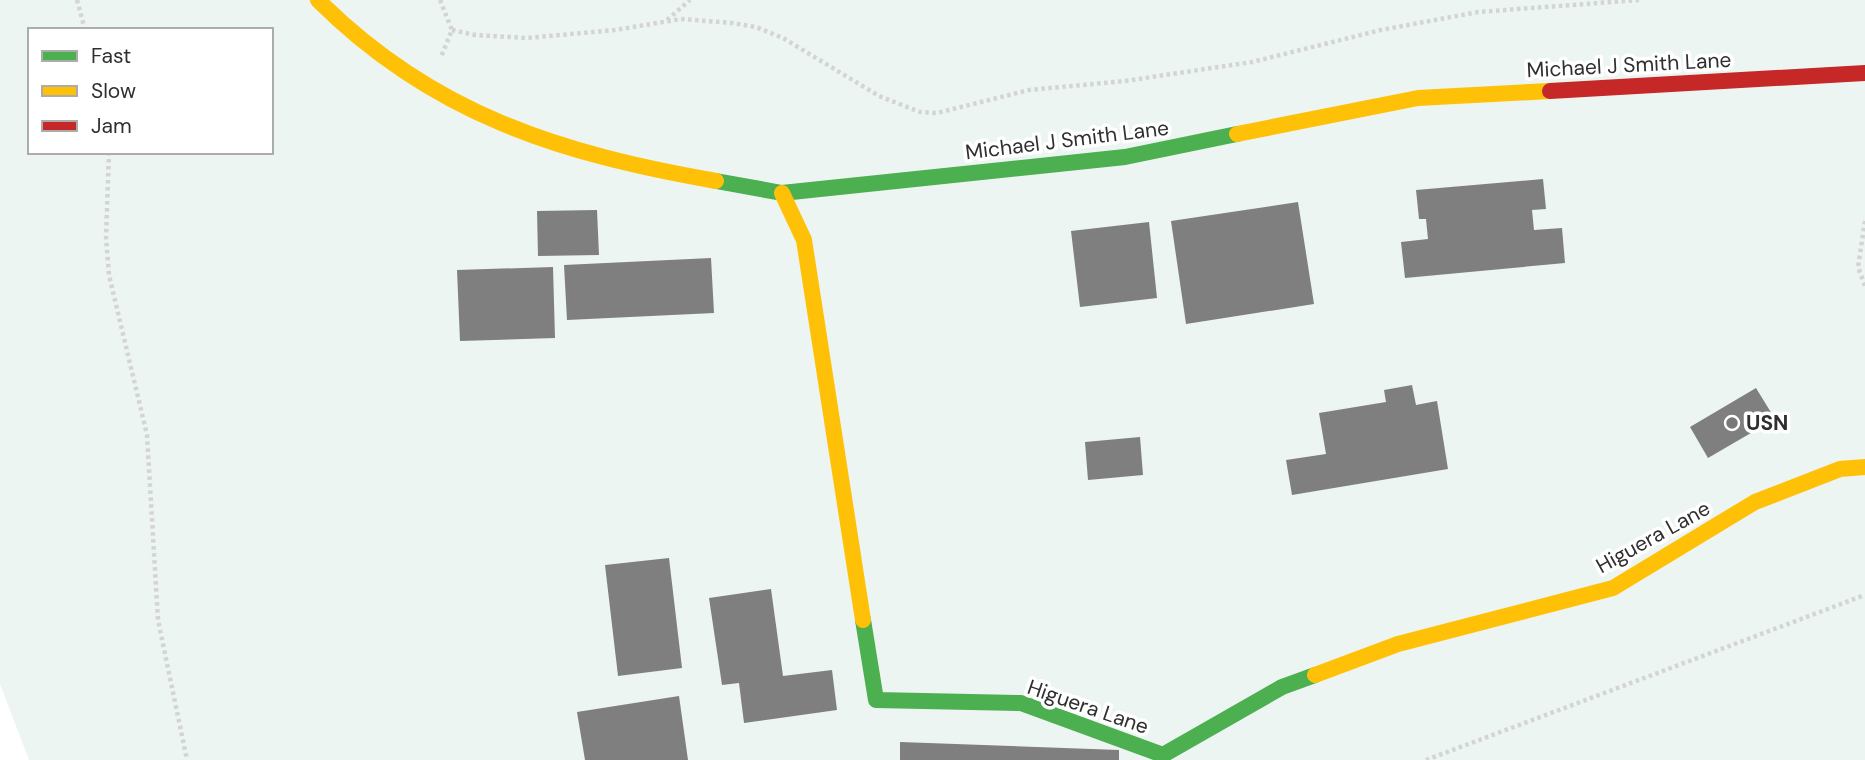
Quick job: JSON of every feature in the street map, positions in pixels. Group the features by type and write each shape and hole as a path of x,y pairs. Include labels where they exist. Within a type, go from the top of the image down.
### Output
{"street":[{"name":"Michael J Smith Lane","path":"318,0 341,23 401,70 475,113 540,139 625,165 782,193 1125,158 1418,98 1865,74"},
{"name":"Higuera Lane","path":"782,193 804,240 876,700 1021,702 1163,755 1282,687 1398,644 1614,588 1755,502 1840,469 1865,467"}],"path":[{"path":"77,0 84,28"},
{"path":"440,0 452,30 475,35 569,36 667,20 756,27 783,38 879,96 920,112 937,113 1028,89 1125,81 1252,62 1381,30 1478,12 1639,0"},
{"path":"667,20 690,0"},
{"path":"109,154 106,237 109,275 147,435 158,620 187,760"},
{"path":"1865,221 1858,267 1865,286"},
{"path":"1426,760 1865,595"}],"shaded area":[{"path":"0,0 1865,0 1865,760 29,760 0,684"}],"building":[{"path":"1543,179 1546,209 1532,210 1534,230 1562,228 1565,263 1405,278 1401,242 1428,239 1426,219 1419,219 1416,190"},
{"path":"1298,202 1314,304 1186,324 1171,221"},
{"path":"597,210 599,255 538,256 537,211"},
{"path":"1149,222 1157,298 1080,307 1071,231"},
{"path":"711,258 714,313 567,320 564,265"},
{"path":"553,267 555,338 460,341 457,270"},
{"path":"1412,385 1416,405 1437,401 1448,469 1292,495 1286,460 1326,454 1319,413 1386,402 1384,390"},
{"name":"USN","path":"1756,388 1775,419 1708,458 1690,427"},
{"path":"1140,437 1143,475 1088,480 1085,442"},
{"path":"669,558 682,668 618,676 605,565"},
{"path":"771,589 783,676 832,670 837,710 744,723 739,683 722,685 709,598"},
{"path":"679,696 688,760 585,760 577,712"},
{"path":"900,742 1119,750 1119,760 900,760"}],"traffic: fast":[{"path":"716,181 782,193 1125,157 1237,134"},
{"path":"863,620 876,700 1021,703 1163,755 1282,687 1315,675"}],"traffic: slow":[{"path":"318,0 361,39 406,73 453,100 502,123 552,142 604,157 716,181"},
{"path":"1237,134 1418,98 1550,91"},
{"path":"782,193 804,240 863,620"},
{"path":"1315,675 1398,644 1613,588 1755,502 1840,469 1865,467"}],"traffic: jam":[{"path":"1550,91 1865,73"}],"place":[{"name":"USN","path":"1732,423"}]}
